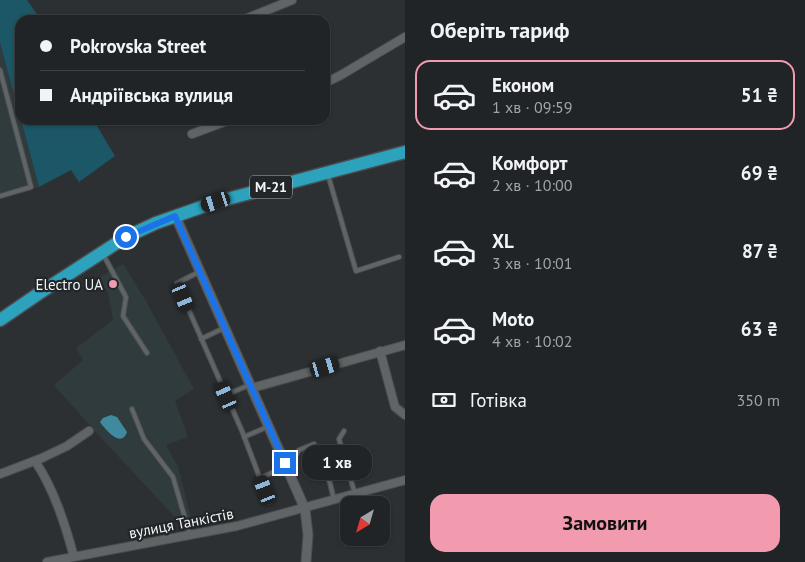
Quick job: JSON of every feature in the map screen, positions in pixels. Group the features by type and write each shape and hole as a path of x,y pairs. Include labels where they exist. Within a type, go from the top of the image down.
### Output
{"highway":[{"name":"М-21","path":"0,320 126,237 175,216 216,202 405,152"}],"street":[{"path":"255,15 292,0"},
{"path":"330,80 405,37"},
{"path":"192,134 216,125"},
{"path":"175,216 305,509 308,535 306,562"},
{"path":"251,386 405,344"},
{"path":"380,352 395,407 405,415"},
{"path":"0,474 35,461 67,446 89,431"},
{"path":"35,461 59,508 74,557"},
{"name":"вулиця Танкістів","path":"47,562 237,526 305,509 405,480"}],"lane":[{"path":"0,70 31,187 0,196"},
{"path":"327,173 356,271 399,257"},
{"path":"102,252 126,297 123,316 147,353"},
{"path":"200,271 177,283 244,437 269,502"},
{"path":"201,339 225,327"},
{"path":"226,396 251,386"},
{"path":"132,409 144,439 174,477 190,536"},
{"path":"244,437 269,426"},
{"path":"344,431 339,439 355,494"},
{"path":"260,478 293,460 299,450 314,444 330,483 334,500"}],"shaded area":[{"path":"0,0 27,0 38,15 15,15 15,98 0,43"},
{"path":"0,43 15,98 15,125 22,125 39,187 0,198"},
{"path":"22,125 98,125 97,126 115,156 79,182 71,170 39,187"},
{"path":"123,264 146,301 194,389 175,401 188,437 166,445 178,467 193,525 184,527 54,385 83,360 76,348 113,320 108,293 98,278"},
{"path":"111,415 117,417 127,432 121,439 113,436 100,422 103,418"}],"place":[{"name":"Electro UA","path":"113,284"}],"route":[{"path":"126,237 175,216 285,463"}]}
